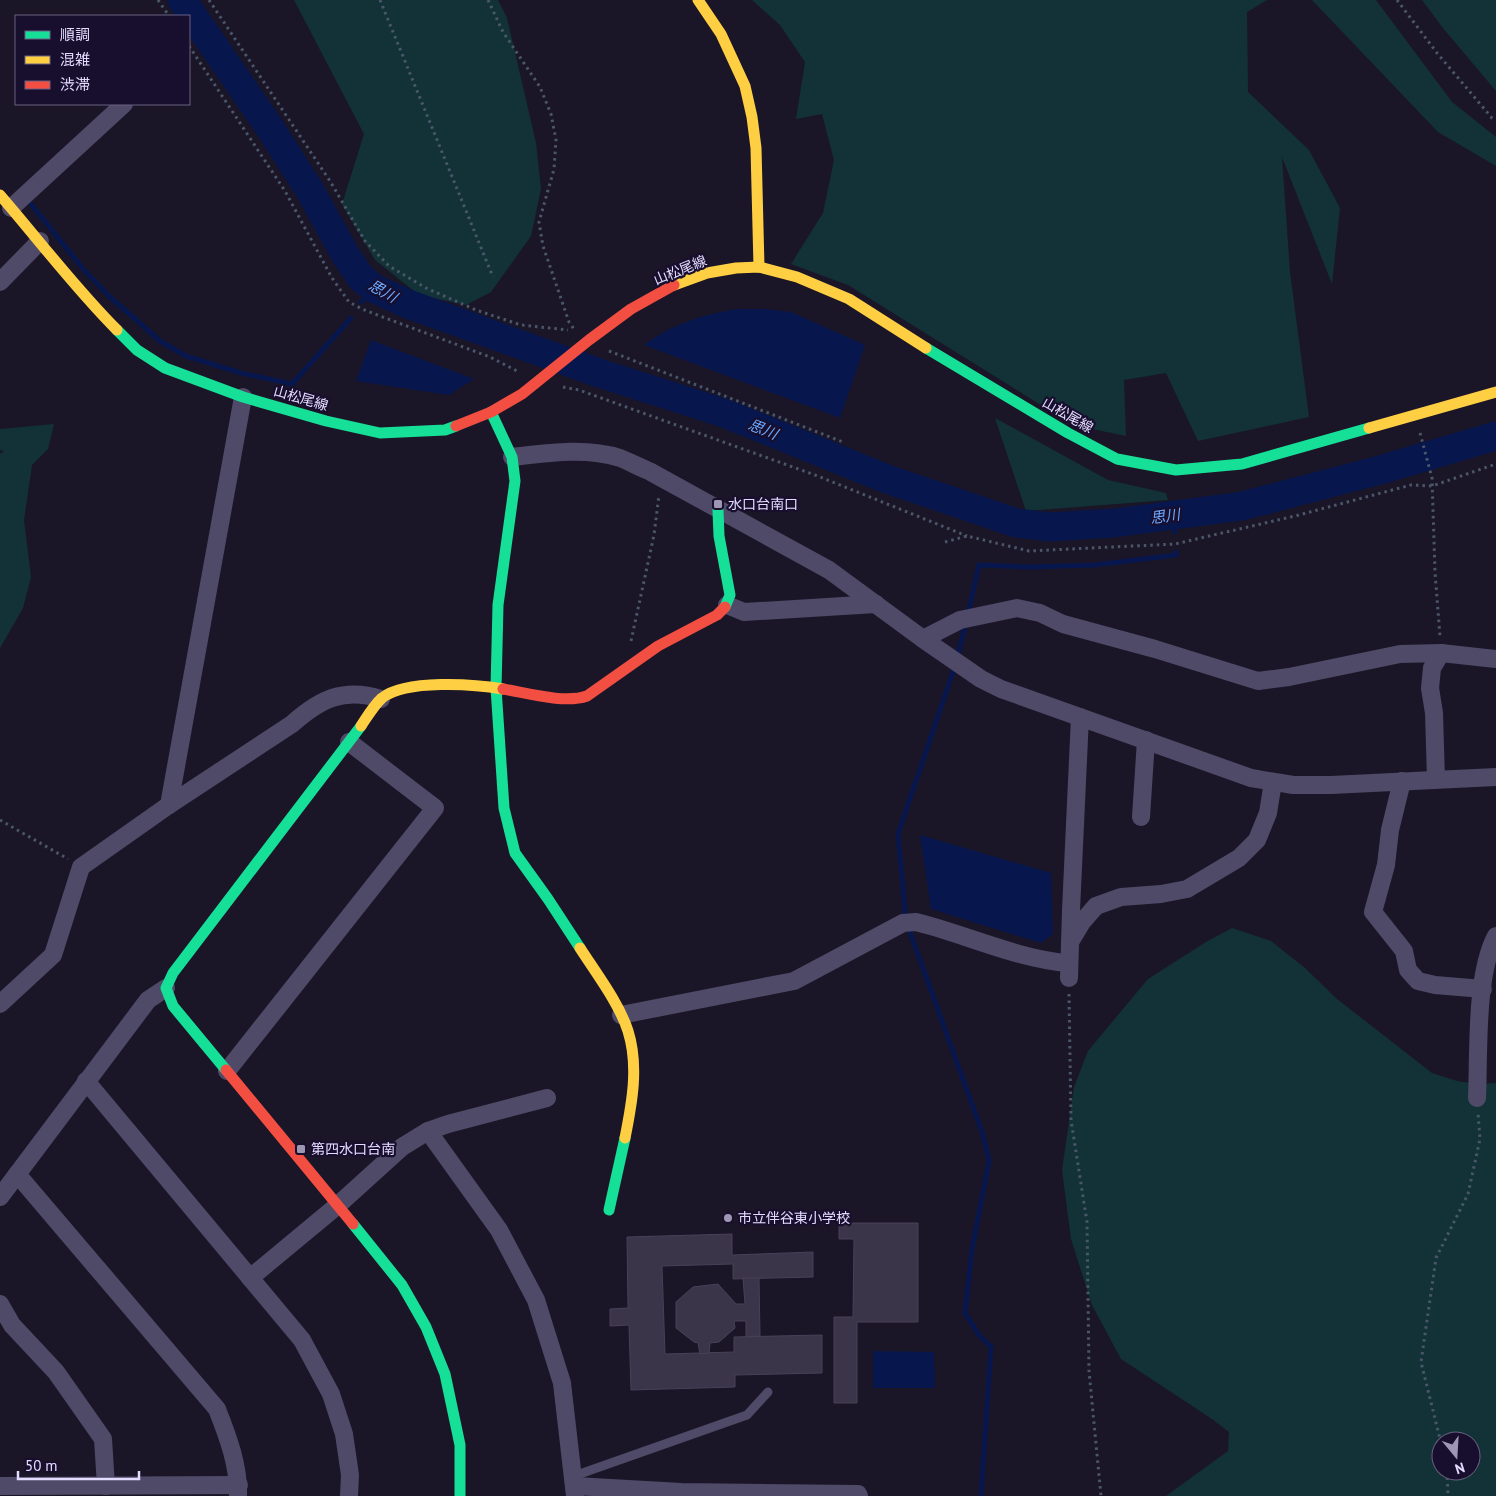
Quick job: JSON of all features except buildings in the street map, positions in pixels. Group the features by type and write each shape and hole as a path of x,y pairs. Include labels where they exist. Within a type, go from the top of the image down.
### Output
{"street":[{"path":"698,0 721,34 745,86 756,148 759,267"},
{"path":"5,202 123,105"},
{"name":"山松尾線","path":"5,202 88,301 137,350 165,368 243,397 326,421 380,433 445,430 491,412 522,394 586,342 631,309 671,286 707,273 736,268 759,267 797,277 849,299 912,340 1068,433 1117,459 1176,470 1242,464 1496,392"},
{"path":"0,282 40,242"},
{"path":"169,805 243,397"},
{"path":"491,412 512,457 515,481 498,605 496,688 504,808 515,853 548,898 621,1015 631,1045 634,1064 634,1085 630,1117 609,1210"},
{"path":"512,457 574,451 620,458 663,479 829,570 923,639 1001,689 1252,778 1293,785 1331,785 1496,776"},
{"path":"0,1197 148,1000 166,988 173,973 381,699 392,692 429,685 481,685 527,694 579,699 601,687 658,646 717,614 727,606 730,595 718,536 718,510"},
{"path":"727,606 744,612 876,604"},
{"path":"923,639 968,619 1017,608 1040,613 1063,624 1155,649 1258,681 1288,678 1400,654 1441,653 1496,659"},
{"path":"1436,779 1434,712 1430,688 1432,668 1441,653"},
{"path":"0,1004 53,956 81,866 292,724 309,708 330,699 350,694 364,694 381,699"},
{"path":"621,1015 794,981 910,923 1051,962 1069,971 1080,717"},
{"path":"1141,817 1146,740"},
{"path":"227,1071 435,808 349,742"},
{"path":"1402,781 1390,830 1386,865 1373,912 1404,951 1408,970 1418,981 1435,985 1483,989"},
{"path":"1070,942 1082,922 1096,906 1121,897 1161,894 1187,889 1239,858 1257,840 1268,813 1273,782"},
{"path":"1477,1098 1485,968 1496,936"},
{"path":"166,988 173,1006 402,1284 426,1327 445,1374 460,1445 460,1496"},
{"path":"86,1082 302,1340 331,1394 344,1434 350,1475 349,1496"},
{"path":"250,1278 338,1205 402,1147 428,1131 547,1098"},
{"path":"428,1131 500,1230 536,1300 562,1383 574,1486 681,1494 858,1494 859,1496"},
{"path":"0,1486 106,1486 238,1491 231,1446 217,1409 18,1174"},
{"path":"0,1304 12,1325 56,1372 103,1439 106,1486"}],"lane":[{"path":"574,1486 747,1415 768,1392"}],"path":[{"path":"158,0 168,15"},
{"path":"209,0 330,181 365,240 389,266 426,288 485,313 521,325 576,331 570,322 543,246 539,222 554,169 556,140 550,114 540,87 503,32 488,0"},
{"path":"380,0 493,277"},
{"path":"1397,0 1437,53 1492,118 1496,120"},
{"path":"190,48 285,191 332,278 349,302 371,313 541,378 815,475 967,536 1029,550 1175,544 1295,516 1411,485 1432,486 1496,464"},
{"path":"586,342 843,442"},
{"path":"1421,437 1432,478 1435,572 1441,653"},
{"path":"634,663 631,653 631,639 654,535 660,488 663,479"},
{"path":"945,542 967,536"},
{"path":"0,820 81,866"},
{"path":"1069,971 1071,1120 1086,1222 1088,1371 1101,1496"},
{"path":"1438,1431 1421,1362 1436,1258 1468,1194 1480,1139 1477,1098"},
{"path":"1447,1481 1448,1496"}],"green space":[{"path":"294,0 498,0 507,18 536,143 541,189 531,236 491,292 466,305 419,295 375,260 342,204 364,134"},
{"path":"752,0 1267,0 1247,12 1248,92 1309,150 1340,208 1332,284 1282,157 1290,272 1309,417 1198,441 1166,373 1124,380 1126,436 1073,425 848,285 791,264 823,213 834,160 822,114 796,119 805,62 780,25"},
{"path":"1312,0 1376,0 1452,102 1496,137 1496,166 1438,132"},
{"path":"1422,0 1496,0 1496,91 1443,28"},
{"path":"995,418 1108,480 1166,493 1168,500 1026,511"},
{"path":"54,424 48,449 32,465 24,520 31,577 23,608 0,648 0,454 4,451 0,450 0,429"},
{"path":"1232,928 1271,941 1305,968 1337,999 1432,1073 1457,1081 1479,1084 1496,1083 1496,1496 1166,1496 1228,1451 1229,1432 1121,1359 1092,1305 1071,1239 1062,1170 1074,1087 1088,1051 1148,979 1206,942"}],"shaded area":[{"path":"736,309 765,309 791,312 865,345 840,418 644,345 665,331 688,321"},
{"path":"371,340 474,379 449,395 356,381"},
{"path":"920,835 1051,873 1053,934 1041,943 931,909"},
{"path":"873,1351 934,1352 935,1388 873,1388"}],"waterway":[{"name":"思川","path":"182,0 270,128 309,189 345,254 361,278 375,289 408,304 599,373 724,413 887,479 1016,523 1050,527 1114,523 1242,506 1380,470 1496,436"},
{"path":"31,204 84,270 110,297 160,341 186,356 241,373 292,384 351,318"},
{"path":"361,302 375,289"},
{"path":"1172,515 1175,532"},
{"path":"968,614 979,565 1029,567 1095,565 1176,555 1176,552"},
{"path":"957,658 966,623"},
{"path":"955,666 898,834 905,911 911,935 983,1135 989,1161 972,1249 965,1313 979,1335 991,1347 981,1496"}],"traffic: fast":[{"path":"117,330 137,350 165,368 243,397 326,421 380,433 445,430 456,426"},
{"path":"926,348 1068,433 1117,459 1176,470 1242,464 1369,428"},
{"path":"491,412 512,457 515,481 498,605 496,688 504,808 515,853 580,948"},
{"path":"718,510 719,536 730,595 725,607"},
{"path":"226,1070 173,1006 166,988 173,973 361,726"},
{"path":"609,1210 625,1138"},
{"path":"353,1224 402,1285 426,1327 445,1374 460,1445 460,1496"}],"traffic: slow":[{"path":"698,0 721,34 745,86 756,148 759,267"},
{"path":"0,195 72,281 117,330"},
{"path":"674,285 707,273 736,268 759,267 797,277 849,299 926,348"},
{"path":"1369,428 1496,392"},
{"path":"361,726 382,698 407,688 441,684 503,689"},
{"path":"580,948 607,988 628,1031 634,1071 625,1138"}],"traffic: jam":[{"path":"456,426 491,412 522,394 631,309 674,285"},
{"path":"503,689 568,699 587,696 658,646 717,615 725,607"},
{"path":"226,1070 353,1224"}],"place":[{"name":"水口台南口","path":"718,504"},
{"name":"第四水口台南","path":"301,1149"},
{"name":"市立伴谷東小学校","path":"728,1218"}]}
